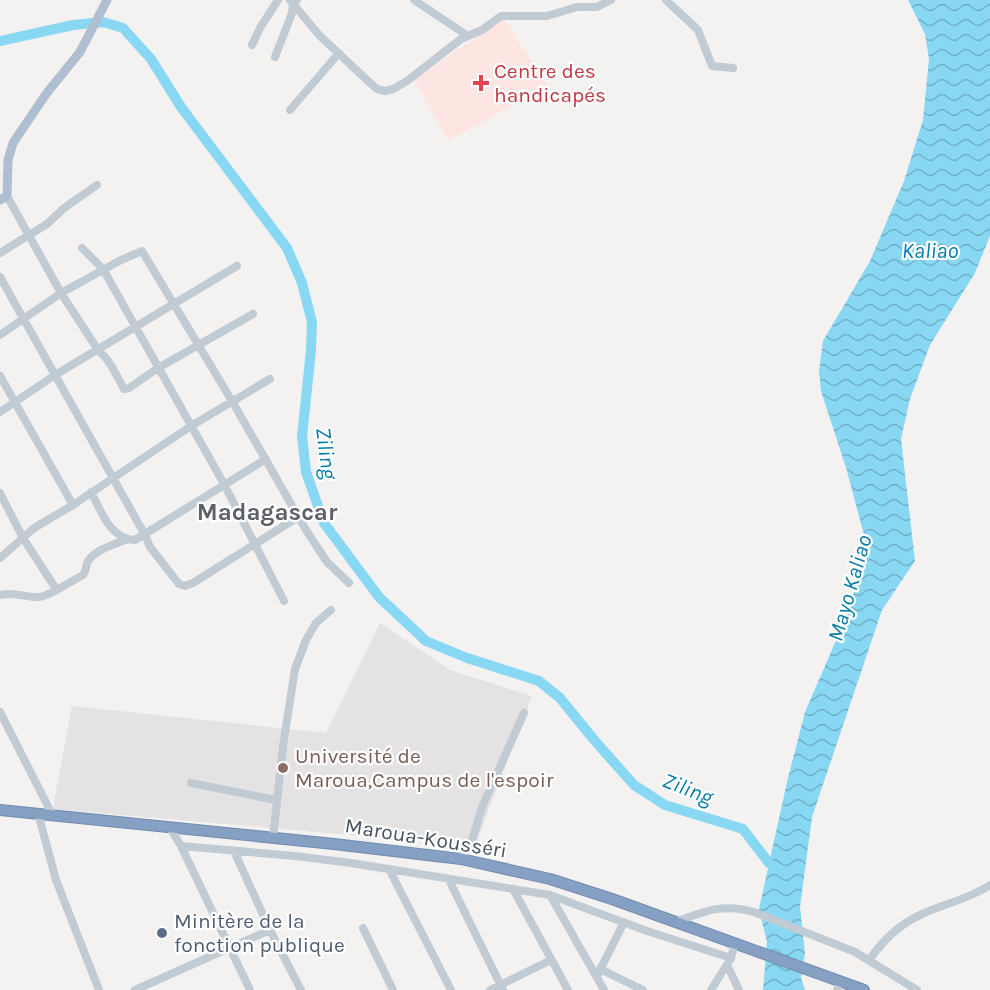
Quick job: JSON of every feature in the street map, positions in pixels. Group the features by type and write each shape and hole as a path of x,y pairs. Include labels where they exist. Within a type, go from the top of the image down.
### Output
{"highway":[{"name":"Maroua-Kousséri","path":"0,810 460,859 550,879 612,899 812,972 839,986 864,990"}],"main road":[{"path":"3,198 8,160 13,143 46,94 80,52 107,0"}],"street":[{"path":"252,45 278,0"},
{"path":"414,0 468,36"},
{"path":"293,1 319,34 377,90 385,91 400,85 461,39 482,30 505,14 547,16 577,7 597,7 611,0"},
{"path":"666,0 698,30 712,66 733,68"},
{"path":"275,57 292,13 293,1"},
{"path":"290,110 313,86 339,52"},
{"path":"0,253 47,224 64,208 98,185"},
{"path":"3,198 30,235 61,292 98,350 118,374 124,389 253,314"},
{"path":"82,248 103,270 224,484 284,601"},
{"path":"0,335 61,292 142,251 298,517 327,562 348,583"},
{"path":"0,412 55,375 237,266"},
{"path":"0,277 114,478 150,548 174,580 185,586 193,583 298,517"},
{"path":"0,376 73,505"},
{"path":"0,558 34,528 73,505 191,426 270,379"},
{"path":"91,492 110,528 127,539 135,540 266,459"},
{"path":"0,493 23,538 56,589"},
{"path":"0,595 12,592 38,597 48,595 86,572 88,561 96,554 127,539"},
{"path":"273,838 276,800 295,669 316,622 331,610"},
{"path":"0,712 53,816"},
{"path":"460,859 472,840 483,805 524,713"},
{"path":"191,783 276,800"},
{"path":"38,813 56,880 99,990"},
{"path":"170,828 181,846 250,990"},
{"path":"181,846 306,857 550,895 729,961"},
{"path":"234,851 270,930 301,990"},
{"path":"389,869 451,990"},
{"path":"449,880 502,987"},
{"path":"870,959 881,943 910,920 957,902 990,885"},
{"path":"513,889 568,990"},
{"path":"550,895 598,973 604,990"},
{"path":"675,922 707,910 738,907 870,959 917,990"},
{"path":"598,973 624,922"},
{"path":"363,928 393,990"},
{"path":"135,990 270,930"},
{"path":"711,990 729,961 735,943"},
{"path":"490,990 502,987 551,960"},
{"path":"729,961 739,990"},
{"path":"598,973 643,990"}],"shaded area":[{"name":"Centre des handicapés","path":"504,19 548,86 448,141 414,79"},
{"name":"Université de Maroua,Campus de l'espoir","path":"380,623 450,670 532,696 475,846 54,809 72,706 326,733"}],"water":[{"name":"Kaliao","path":"908,0 990,0 990,236 975,273 930,345 910,399 901,439 915,561 882,610 812,817 800,907 805,953 801,978 805,990 763,990 767,942 759,909 787,782 805,712 844,622 868,550 847,471 821,391 819,371 823,341 870,261 904,181 923,120 929,59 925,34"}],"waterway":[{"name":"Ziling","path":"0,41 73,25 103,22 123,28 151,59 181,107 287,248 302,283 312,322 302,436 306,472 324,523 379,597 426,641 467,658 539,681 560,698 634,785 665,805 743,829 769,863"}],"place":[{"name":"Centre des handicapés","path":"481,83"},
{"name":"Université de Maroua,Campus de l'espoir","path":"283,768"},
{"name":"Minitère de la fonction publique","path":"162,933"}],"district":[{"name":"Madagascar","path":"267,512"}],"water label":[{"name":"Mayo Kaliao","path":"849,588"}]}
